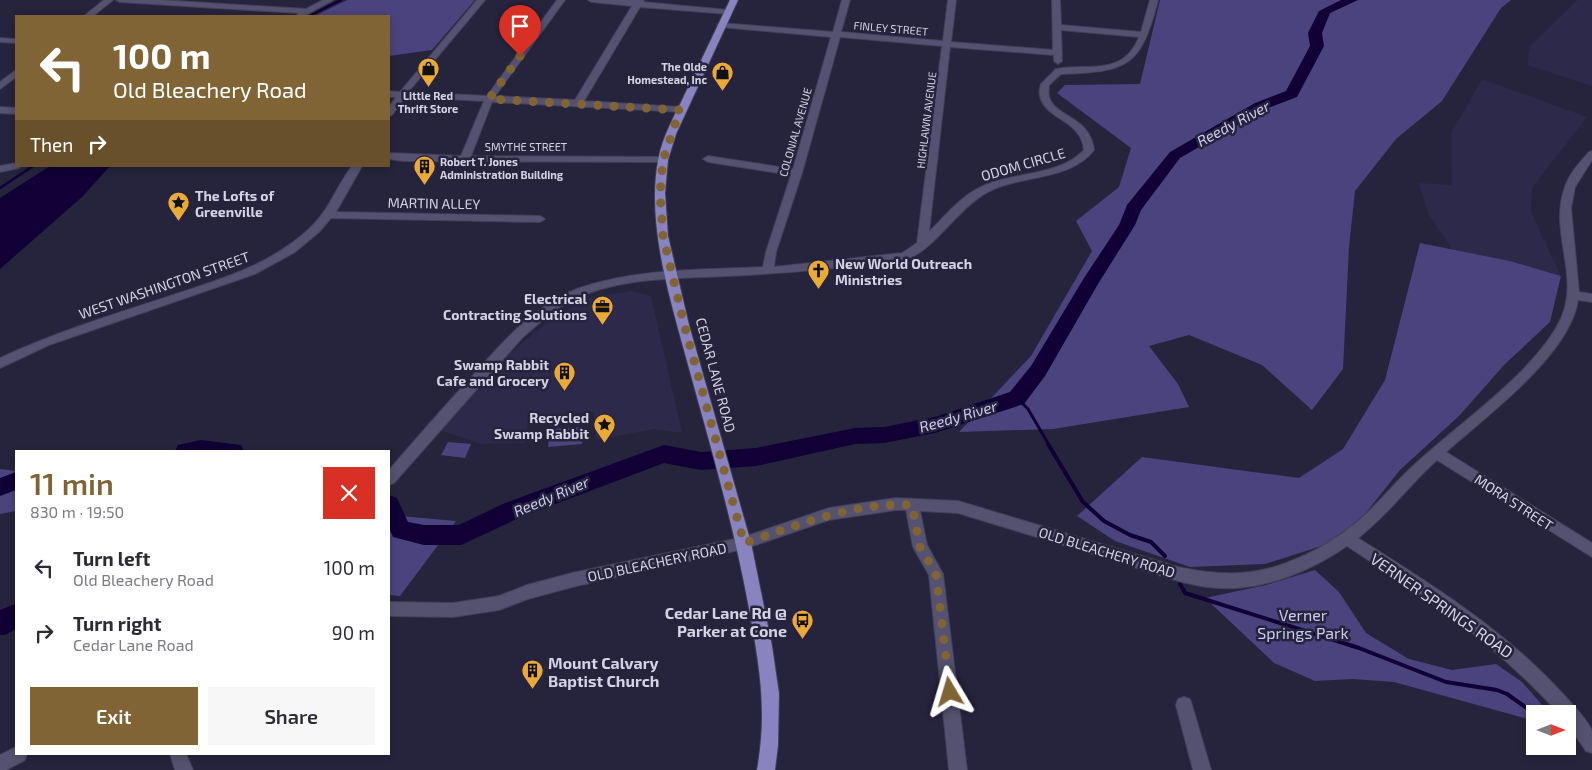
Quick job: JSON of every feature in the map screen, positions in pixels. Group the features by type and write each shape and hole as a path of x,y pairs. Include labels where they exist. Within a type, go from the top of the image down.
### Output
{"main road":[{"name":"CEDAR LANE ROAD","path":"734,0 680,110 663,160 660,193 663,236 672,276 744,543 771,694 770,745 766,770"}],"street":[{"path":"89,15 109,0"},
{"path":"120,0 307,10"},
{"path":"299,15 329,0"},
{"path":"390,112 402,94 481,0"},
{"path":"465,158 489,99 561,0"},
{"path":"592,0 638,2 728,12"},
{"name":"COLONIAL AVENUE","path":"768,271 771,252 797,173 846,0"},
{"name":"HIGHLAWN AVENUE","path":"922,242 952,0"},
{"path":"1056,0 1059,71 1107,68 1124,64 1135,55 1145,35 1154,0"},
{"path":"578,103 638,2"},
{"name":"FINLEY STREET","path":"722,25 1058,54"},
{"path":"1057,28 1145,35"},
{"path":"0,40 15,41"},
{"name":"ODOM CIRCLE","path":"390,478 490,364 543,313 581,291 607,285 672,276 768,271 905,256 917,250 922,242 964,201 981,190 1004,182 1070,166 1086,154 1089,144 1085,133 1053,108 1044,96 1045,84 1059,71"},
{"path":"0,86 15,74"},
{"path":"390,94 680,110"},
{"path":"0,110 15,111"},
{"name":"OLD BLEACHERY ROAD","path":"390,610 453,610 483,606 572,580 744,543 829,514 870,507 912,505 958,507 1178,574 1225,581 1251,580 1284,570 1324,553 1367,523 1436,453 1517,381 1540,356 1567,318 1575,295 1565,207 1568,191 1575,177 1592,154"},
{"name":"SMYTHE STREET","path":"390,156 663,160"},
{"path":"708,158 797,173"},
{"path":"0,169 15,166"},
{"name":"WEST WASHINGTON STREET","path":"0,363 44,342 254,271 277,259 300,242 327,216 356,167"},
{"name":"MARTIN ALLEY","path":"327,216 540,219"},
{"path":"1575,295 1592,298"},
{"name":"MORA STREET","path":"1436,453 1592,551"},
{"path":"912,505 920,547 936,574 958,770"},
{"name":"VERNER SPRINGS ROAD","path":"1346,538 1476,625 1513,654 1564,704 1592,745"},
{"path":"1184,705 1202,770"},
{"path":"0,764 17,755"},
{"path":"178,755 184,770"}],"shaded area":[{"path":"1578,0 1592,0 1592,86 1527,65 1531,45"},
{"path":"1482,79 1587,117 1532,188 1531,212 1561,276 1510,261 1453,250 1429,215 1419,183 1452,185 1451,133"},
{"path":"48,167 109,167 82,197 0,269 0,198"},
{"path":"631,291 651,296 682,433 654,429 596,440 594,412 528,418 526,443 481,444 440,430 509,354 550,320 590,298"},
{"path":"15,604 15,630 5,635 0,635 0,610"}],"green space":[{"path":"347,0 475,0 432,50 390,56 390,15 317,15"},
{"path":"1160,0 1511,0 1501,8 1442,101 1396,139 1355,191 1349,247 1343,369 1312,410 1262,365 1189,335 1149,346 1178,384 1189,407 1053,429 959,432 1031,356 1092,251 1076,221 1119,187 1131,148 1057,93 1065,85 1140,84"},
{"path":"1420,243 1510,261 1561,276 1550,322 1504,365 1460,415 1400,470 1346,538 1265,564 1190,567 1115,541 1077,516 1142,457 1299,478 1343,449 1385,380"},
{"path":"584,427 582,444 548,447 550,429"},
{"path":"448,442 471,444 465,458 441,455"},
{"path":"0,469 15,471 15,511 0,514"},
{"path":"390,515 456,521 400,596 390,595"},
{"name":"Verner Springs Park","path":"1315,570 1339,592 1366,633 1409,659 1452,670 1496,664 1522,682 1542,705 1526,705 1526,719 1394,682 1353,679 1315,681 1274,663 1205,598 1266,585"}],"waterway":[{"path":"311,15 341,0"},
{"name":"Reedy River","path":"390,507 401,530 424,535 461,535 513,510 584,482 664,454 701,461 756,457 855,436 884,435 935,425 1017,398 1038,371 1090,282 1127,225 1133,209 1175,155 1260,106 1292,94 1317,46 1315,33 1325,11 1352,0"},
{"path":"0,188 32,167"},
{"path":"1017,398 1028,409 1049,445"},
{"path":"1048,444 1083,502 1104,521 1130,535 1151,542 1165,556"},
{"name":"Reedy River","path":"194,450 217,450"},
{"name":"Reedy River","path":"0,487 15,481"},
{"path":"1180,584 1185,593 1359,648 1446,682 1497,690 1507,694 1526,708"}],"place":[{"name":"Little Red Thrift Store","path":"428,88"},
{"name":"The Olde Homestead, Inc","path":"723,91"},
{"name":"Robert T. Jones Administration Building","path":"424,186"},
{"name":"The Lofts of Greenville","path":"179,222"},
{"name":"New World Outreach Ministries","path":"819,290"},
{"name":"Electrical Contracting Solutions","path":"603,325"},
{"name":"Swamp Rabbit Cafe and Grocery","path":"565,391"},
{"name":"Recycled Swamp Rabbit","path":"605,444"},
{"name":"Cedar Lane Rd @ Parker at Cone","path":"803,640"},
{"name":"Mount Calvary Baptist Church","path":"532,690"}],"route":[{"path":"520,56 489,99 680,110 670,134 663,160 660,193 663,236 684,324 744,543 829,514 896,504 912,505 920,547 936,574 950,692"}]}
